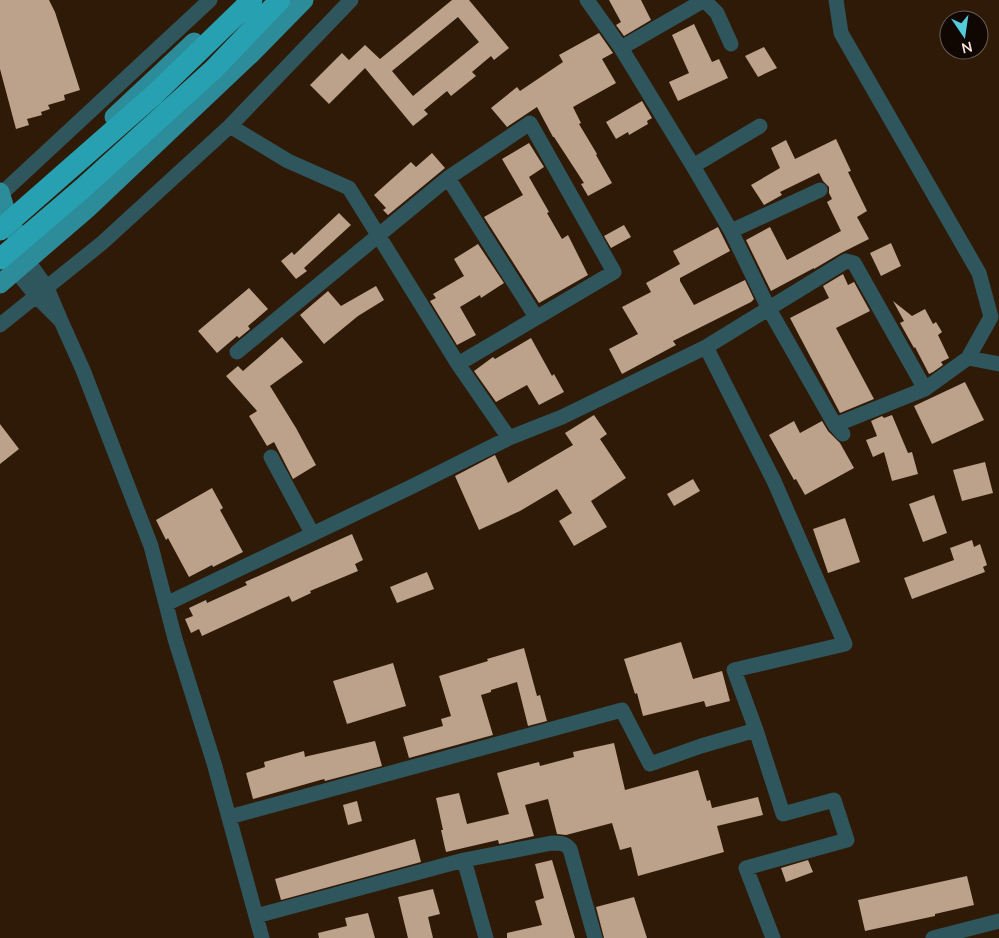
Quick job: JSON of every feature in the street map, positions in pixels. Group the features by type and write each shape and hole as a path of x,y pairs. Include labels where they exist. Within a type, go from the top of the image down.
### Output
{"highway":[{"path":"1,207 155,94 252,0"},
{"path":"15,264 83,188 200,82 280,0"}],"main road":[{"path":"15,264 1,207 120,111 238,0"},
{"path":"0,284 15,264 87,209 251,54 304,0"},
{"path":"0,241 15,264"}],"street":[{"path":"1,207 210,0"},
{"path":"0,325 102,243 230,126 351,0"},
{"path":"587,0 620,48 693,166 730,231 770,309 839,430 925,389 968,358 991,317 978,273 841,34 836,0"},
{"path":"620,48 701,2 706,2 717,14 731,44"},
{"path":"237,352 448,178 530,123 614,272 458,364"},
{"path":"230,126 288,161 349,188 458,364 509,438"},
{"path":"693,166 760,126"},
{"path":"448,178 536,317"},
{"path":"730,231 820,190"},
{"path":"166,604 509,438 562,417 706,347 846,261 852,261 925,389"},
{"path":"15,264 42,292 61,321 84,370 151,546 174,639 214,763 262,938"},
{"path":"706,347 774,482 846,644 734,670 756,730 782,814 834,800 847,840 746,868 773,938"},
{"path":"968,358 999,364"},
{"path":"271,457 312,533"},
{"path":"228,817 622,710 650,764 701,746 756,730"},
{"path":"256,916 464,860 552,843 561,843 567,845 570,849 595,938"},
{"path":"464,860 486,938"},
{"path":"934,938 999,921"}],"building":[{"path":"0,0 49,0 55,12 80,90 64,95 65,100 48,105 50,109 41,112 42,115 27,119 29,125 16,129 0,69"},
{"path":"452,0 469,0 509,48 494,60 491,56 472,72 476,76 451,96 447,91 424,110 428,114 413,126 365,68 329,104 310,85 342,53 349,60 365,45 380,59","holes":["458,17 479,42 413,96 392,71"]},
{"path":"609,0 641,0 651,20 624,36 616,25 621,22"},
{"path":"694,24 712,62 719,59 728,78 678,101 669,82 689,73 672,35"},
{"path":"599,33 613,53 602,59 616,83 573,107 581,123 579,124 612,183 588,196 581,184 584,183 553,137 537,107 507,127 491,108 517,87 520,91 563,62 559,55"},
{"path":"764,47 777,68 758,77 745,56"},
{"path":"642,101 652,118 647,121 648,124 629,135 628,132 616,139 606,122"},
{"path":"836,139 851,171 848,172 867,211 857,217 869,239 771,291 746,240 770,227 787,260 841,231 827,202 832,199 829,187 819,173 780,192 782,195 764,205 751,185 780,168 771,148 786,140 795,159"},
{"path":"529,143 544,167 529,177 562,239 568,235 588,275 539,303 484,217 523,195 502,159"},
{"path":"432,153 445,168 388,215 383,210 386,208 374,195 411,162 416,167"},
{"path":"339,213 351,225 304,268 307,271 296,279 281,261 292,252 294,255"},
{"path":"624,225 631,237 611,248 604,236"},
{"path":"718,227 730,251 680,278 680,281 694,305 745,280 754,299 673,341 676,345 622,374 609,349 638,334 622,307 651,292 646,283 680,264 673,251"},
{"path":"891,243 901,266 881,276 870,253"},
{"path":"478,244 504,283 481,298 480,295 460,307 476,335 457,345 430,301 436,298 433,294 464,276 454,259"},
{"path":"843,274 848,285 854,282 870,311 836,328 874,399 840,413 790,318 829,298 823,286"},
{"path":"376,286 384,300 358,316 324,344 300,315 328,291 341,306"},
{"path":"249,288 268,309 248,326 250,329 239,338 237,336 217,353 198,331"},
{"path":"893,301 912,316 925,309 933,324 936,322 942,332 938,335 949,358 941,362 943,365 933,372 929,374 914,348 900,323 904,321"},
{"path":"282,337 303,362 270,386 316,465 293,479 274,442 267,446 249,416 257,411 226,376 238,366 243,371"},
{"path":"531,338 552,376 554,374 564,392 539,405 527,385 496,402 474,371 493,357 495,359"},
{"path":"965,382 984,420 932,444 914,406"},
{"path":"594,415 607,434 600,439 626,478 591,501 607,527 574,546 559,521 572,513 557,489 520,511 479,530 455,476 495,455 508,483 573,445 565,433"},
{"path":"892,415 908,453 912,452 918,474 892,481 884,452 873,457 866,440 877,436 871,421 882,416 884,418"},
{"path":"794,421 800,433 822,421 828,431 840,443 854,468 805,495 796,479 794,480 769,435"},
{"path":"0,424 19,449 0,464"},
{"path":"985,462 993,493 962,501 953,470"},
{"path":"693,479 700,491 674,506 667,494"},
{"path":"212,488 223,508 220,510 243,552 189,577 156,520"},
{"path":"934,495 947,533 923,542 909,504"},
{"path":"845,518 860,562 828,573 813,529"},
{"path":"352,534 363,560 355,564 358,571 310,591 311,593 292,602 289,596 202,636 199,629 191,633 185,619 193,616 189,608 206,600 207,603 247,585 245,582"},
{"path":"972,540 974,547 980,544 987,565 983,567 985,572 912,599 904,578 954,560 950,548"},
{"path":"427,572 434,589 397,603 390,587"},
{"path":"681,642 693,679 722,671 730,701 706,707 704,701 643,716 637,693 635,694 624,659"},
{"path":"524,648 537,696 540,695 547,721 528,726 517,682 481,695 493,735 409,758 403,737 443,726 441,719 451,716 439,676"},
{"path":"393,663 406,706 347,724 333,681"},
{"path":"375,741 382,766 325,781 324,779 253,799 246,773 265,767 264,762 304,751 305,757"},
{"path":"614,743 625,790 698,770 707,801 710,800 712,808 758,797 763,815 717,826 724,852 638,876 631,847 620,850 612,823 566,835 557,834 548,799 525,805 534,836 499,844 498,840 446,852 436,798 459,793 467,824 509,814 497,773 539,762 540,766 574,757 573,752"},
{"path":"357,801 362,821 348,825 343,805"},
{"path":"415,839 421,862 281,900 275,879"},
{"path":"552,860 575,938 507,938 507,933 542,925 535,901 544,898 535,864"},
{"path":"808,860 813,872 786,882 781,868"},
{"path":"967,876 974,905 935,914 935,916 865,931 858,900"},
{"path":"433,889 440,914 428,917 433,938 408,938 398,897"},
{"path":"634,897 647,938 604,938 596,907"},
{"path":"368,913 375,938 319,938 318,933 347,926 345,918"}]}
